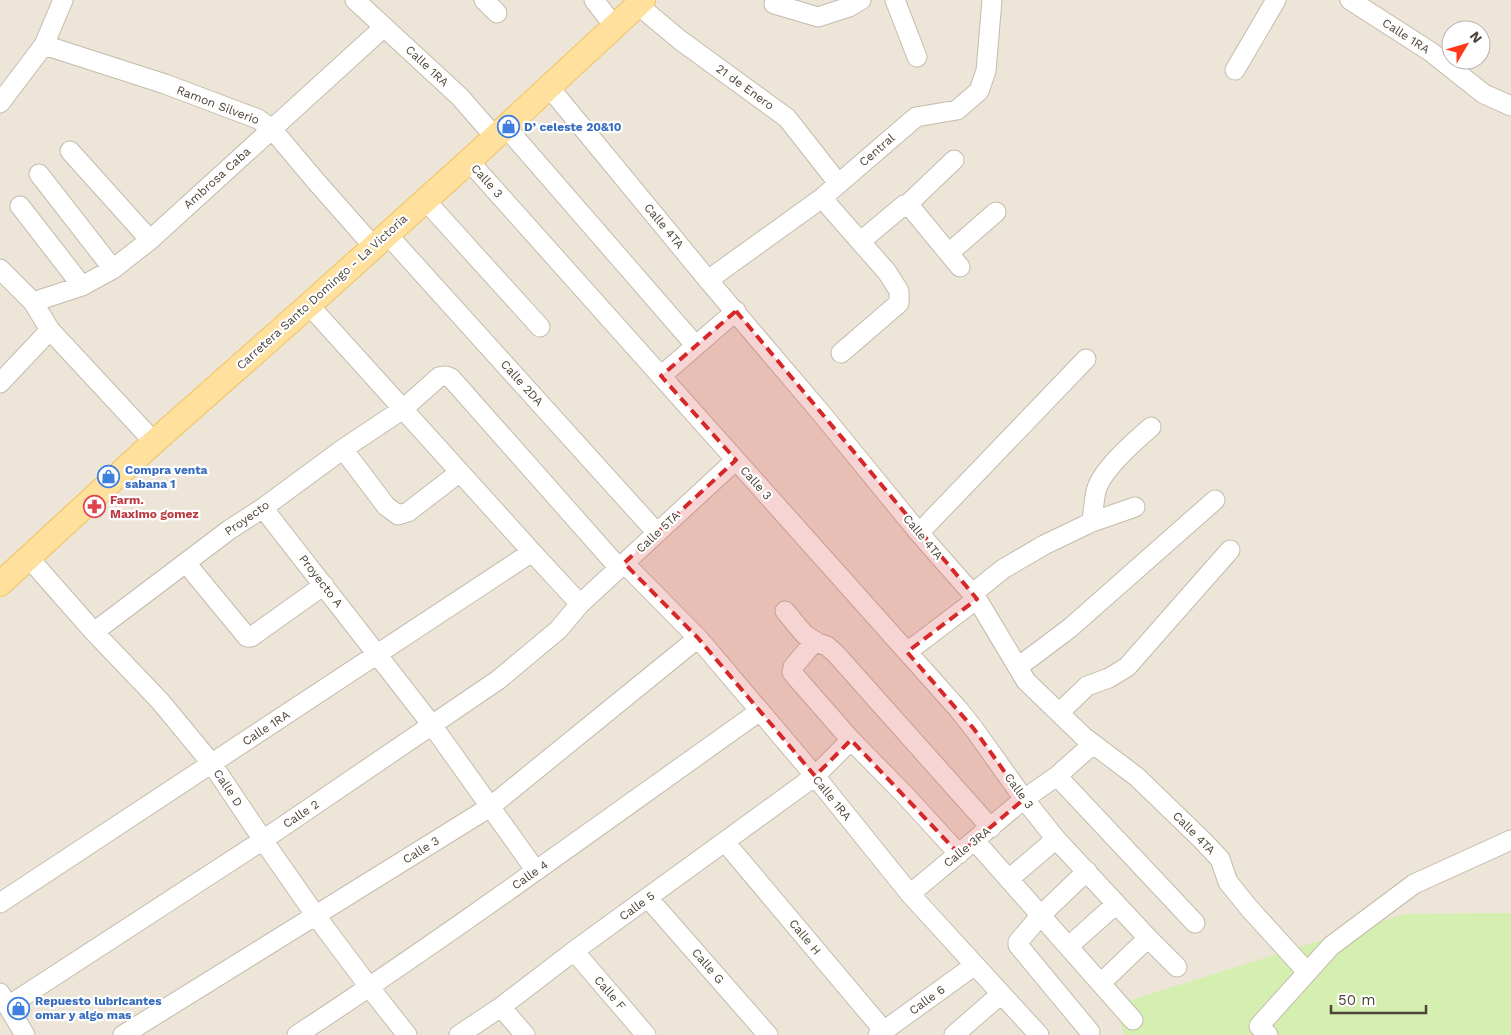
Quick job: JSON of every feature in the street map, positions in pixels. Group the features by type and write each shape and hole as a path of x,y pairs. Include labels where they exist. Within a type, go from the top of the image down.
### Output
{"main road":[{"name":"Carretera Santo Domingo - La Victoria","path":"0,584 154,442 468,161 640,2"}],"street":[{"path":"0,103 44,45 63,0"},
{"name":"Calle 1RA","path":"355,0 460,97 500,131 696,346"},
{"path":"594,0 614,26"},
{"path":"774,4 818,16 849,7 861,0"},
{"path":"895,0 917,57"},
{"name":"Central","path":"708,280 822,198 916,117 956,110 979,91 986,70 992,0"},
{"path":"1235,70 1276,0"},
{"name":"Calle 1RA","path":"1350,0 1431,52 1484,94 1511,106"},
{"name":"21 de Enero","path":"640,2 680,40 787,118 838,183"},
{"name":"Ambrosa Caba","path":"33,302 82,286 114,269 150,240 384,27"},
{"name":"Ramon Silverio","path":"44,45 165,84 258,119 272,128 314,179 380,240"},
{"name":"Calle 4TA","path":"549,87 708,280 821,413 919,534 975,596 1026,681 1084,737 1138,777 1202,840 1220,859 1228,882 1307,972"},
{"path":"70,151 150,240"},
{"path":"861,241 904,205 908,204 954,160"},
{"name":"Calle 3","path":"468,161 974,729 1029,807 1056,839 1177,967"},
{"path":"39,174 114,269"},
{"path":"822,198 887,272 899,291 899,303 841,353"},
{"path":"425,200 540,327"},
{"path":"908,204 955,260 996,212"},
{"path":"20,206 82,286"},
{"name":"Calle 2DA","path":"380,240 657,532"},
{"path":"0,269 33,302 50,330 154,442"},
{"path":"309,304 580,604"},
{"path":"661,376 736,312"},
{"path":"0,383 50,330"},
{"path":"919,534 1086,359"},
{"name":"Proyecto","path":"94,632 229,530 263,508 343,449 403,408 440,377 446,376 451,378 621,565"},
{"path":"1092,522 1096,490 1106,472 1151,427"},
{"path":"343,449 386,506 398,515 408,512 460,472"},
{"name":"Calle 5TA","path":"580,604 736,460"},
{"path":"1018,667 1070,628 1215,500"},
{"path":"907,652 975,596 1003,569 1044,545 1092,522 1135,507"},
{"name":"Proyecto A","path":"263,508 432,725 536,871"},
{"path":"1059,713 1087,686 1109,678 1127,667 1230,550"},
{"name":"Calle 1RA","path":"0,903 532,552"},
{"name":"Calle D","path":"29,558 94,632 160,701 212,764 316,916 407,1035"},
{"path":"186,563 247,637 251,637 324,584"},
{"name":"Calle 1RA","path":"621,565 698,638 910,894 1001,994 1027,1031"},
{"name":"Calle 2","path":"4,1000 263,840 498,680 558,630 580,604"},
{"path":"785,611 804,634 827,646 836,654 991,828"},
{"name":"Calle 3","path":"123,1035 490,807 698,638"},
{"path":"815,641 793,667 792,672 851,740 959,854"},
{"name":"Calle 4","path":"297,1035 370,988 760,711"},
{"name":"Calle 5","path":"459,1035 501,1007 574,951 814,776 851,740"},
{"name":"Calle 3RA","path":"910,894 991,828 1029,807 1057,776 1093,744"},
{"path":"1057,776 1195,923"},
{"path":"1009,879 1056,839"},
{"path":"1268,1035 1259,1026 1331,946 1414,884 1511,840"},
{"path":"975,841 1133,1020"},
{"name":"Calle H","path":"725,842 881,1033"},
{"path":"1087,872 1041,915 1024,934 1018,945 1090,1032"},
{"name":"Calle G","path":"648,898 768,1035"},
{"path":"1068,946 1116,904"},
{"path":"1101,983 1148,938"},
{"name":"Calle F","path":"574,951 646,1035"},
{"name":"Calle 6","path":"881,1033 975,965"},
{"path":"954,1035 1001,994"},
{"path":"4,1000 25,1035"},
{"path":"501,1007 525,1035"}],"highlighted area":[{"path":"736,311 977,599 907,652 974,729 1024,799 959,854 851,740 815,776 698,638 624,563 736,460 661,376"}],"shaded area":[{"path":"0,0 1511,0 1511,1035 0,1035"}],"green space":[{"path":"1511,913 1511,1035 1124,1035 1115,1005 1405,914"}],"place":[{"name":"D’ celeste 20&10","path":"508,127"},
{"name":"Compra venta sabana 1","path":"109,477"},
{"name":"Farm. Maximo gomez","path":"94,507"},
{"name":"Repuesto lubricantes omar y algo mas","path":"19,1008"}]}
